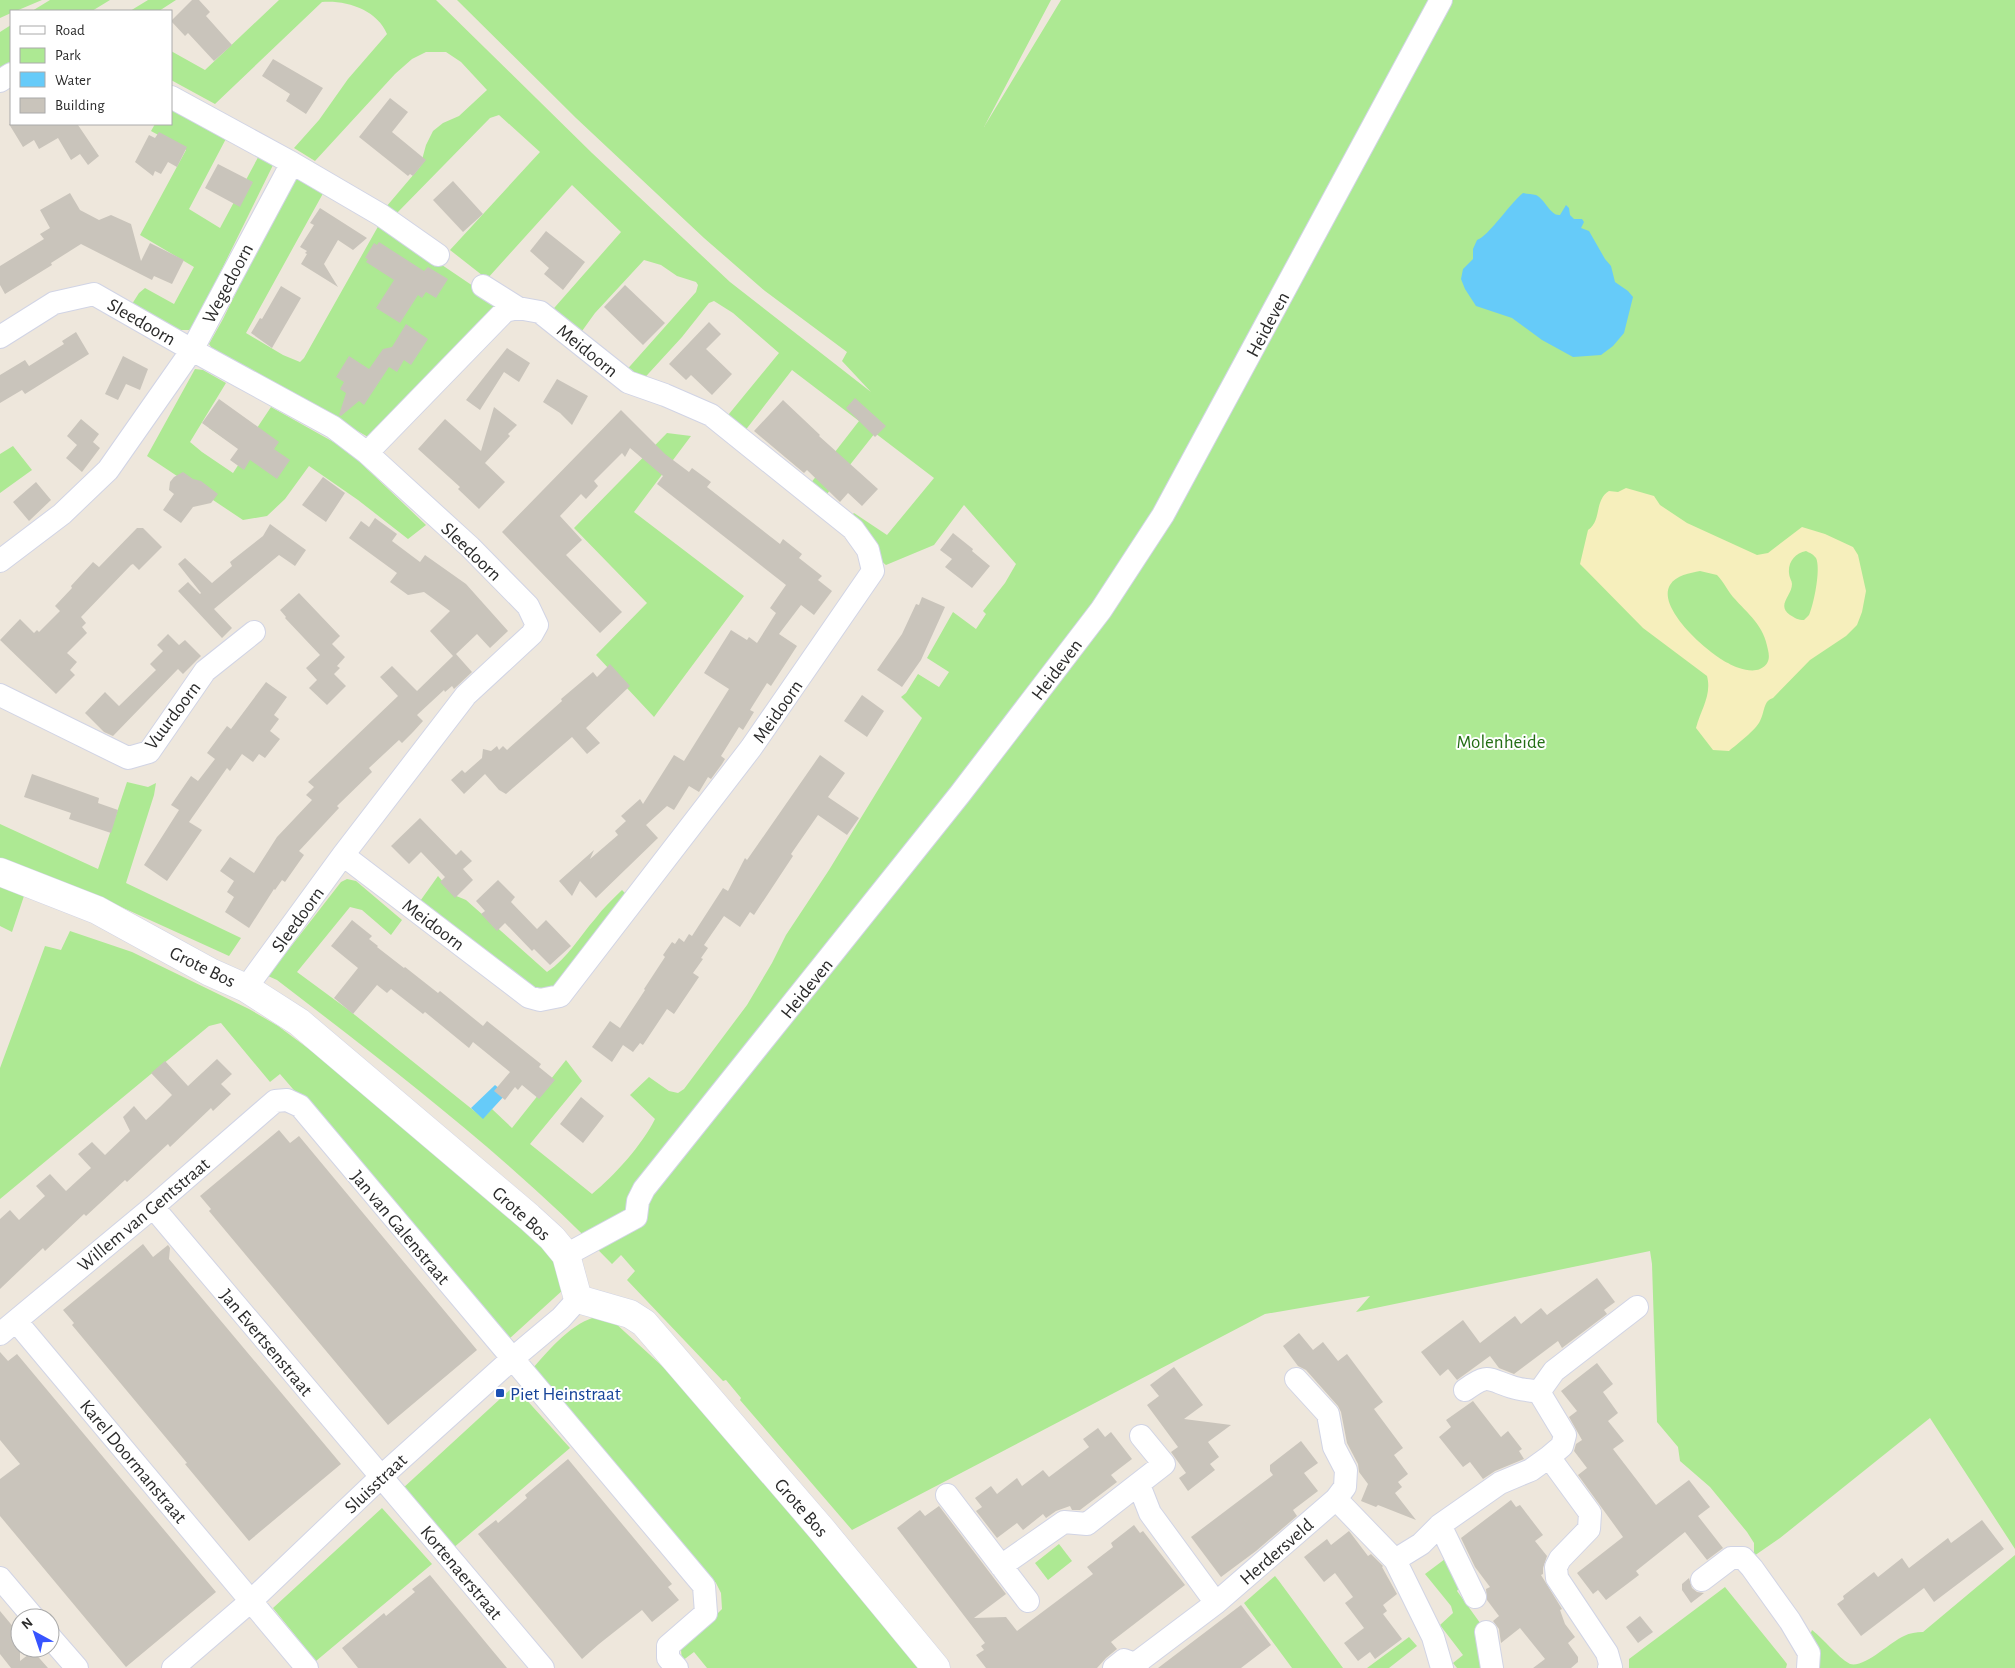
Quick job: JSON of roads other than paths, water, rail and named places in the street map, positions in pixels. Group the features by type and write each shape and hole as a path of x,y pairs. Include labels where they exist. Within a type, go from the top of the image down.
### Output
{"street":[{"name":"Heideven","path":"566,1255 636,1217 638,1201 644,1189 960,794 1101,610 1163,515 1441,0"},
{"path":"172,98 292,163 381,215 438,254"},
{"name":"Wegedoorn","path":"0,561 62,514 108,470 192,350 292,163"},
{"name":"Meidoorn","path":"343,855 529,996 540,1000 560,996 751,748 873,571 868,550 853,529 711,415 665,395 628,382 540,312 518,308 483,286"},
{"name":"Sleedoorn","path":"0,337 54,303 94,294 333,427 367,453 470,547 528,606 536,625 532,634 466,695 343,855 246,988"},
{"path":"367,453 505,310 518,308"},
{"name":"Vuurdoorn","path":"0,695 128,758 148,752 205,671 254,632"},
{"name":"Grote Bos","path":"0,872 97,910 210,972 246,988 299,1022 529,1217 552,1238 566,1255 578,1299 630,1314 644,1323 823,1531 936,1668"},
{"name":"Willem van Gentstraat","path":"8,1327 153,1207 275,1101 287,1100"},
{"name":"Jan van Galenstraat","path":"287,1100 300,1106 512,1359"},
{"name":"Jan Evertsenstraat","path":"153,1207 382,1476"},
{"name":"Sluisstraat","path":"173,1668 252,1600 382,1476 512,1359 561,1318 578,1299"},
{"path":"1539,1392 1554,1371 1637,1307"},
{"name":"Karel Doormanstraat","path":"8,1327 252,1600 307,1668"},
{"path":"512,1359 704,1586 706,1614 668,1646 668,1658 677,1668"},
{"path":"1395,1560 1422,1544 1440,1525 1500,1482 1531,1470 1549,1458 1562,1446 1565,1435 1539,1392 1513,1387 1490,1378 1479,1379 1465,1390"},
{"name":"Herdersveld","path":"1129,1667 1216,1603 1336,1499 1345,1488 1346,1470 1334,1446 1328,1414 1296,1379"},
{"path":"1001,1566 1064,1522 1087,1524 1164,1464 1141,1436"},
{"path":"1549,1458 1590,1513 1589,1529 1560,1559 1556,1567 1558,1578 1607,1653 1611,1667 1609,1668"},
{"name":"Kortenaerstraat","path":"382,1476 543,1668"},
{"path":"1139,1485 1150,1513 1216,1603"},
{"path":"947,1495 1028,1601"},
{"path":"1336,1499 1395,1560 1433,1637 1442,1668"},
{"path":"1440,1525 1475,1596"},
{"path":"1702,1580 1731,1558 1743,1558 1790,1621 1809,1653 1808,1668"},
{"path":"0,1578 26,1608"},
{"path":"1486,1632 1492,1668"},
{"path":"60,1648 77,1668"}],"water":[{"path":"1523,193 1536,195 1557,215 1560,215 1566,205 1574,219 1582,219 1584,222 1581,228 1589,231 1611,266 1615,282 1633,297 1624,333 1613,346 1601,355 1573,357 1542,340 1512,318 1476,306 1465,289 1461,279 1463,269 1473,259 1473,249 1477,240 1487,233"},
{"path":"495,1085 506,1094 483,1119 471,1108"}],"place":[{"name":"Piet Heinstraat","path":"500,1393"}],"park label":[{"name":"Molenheide","path":"1501,741"}]}
